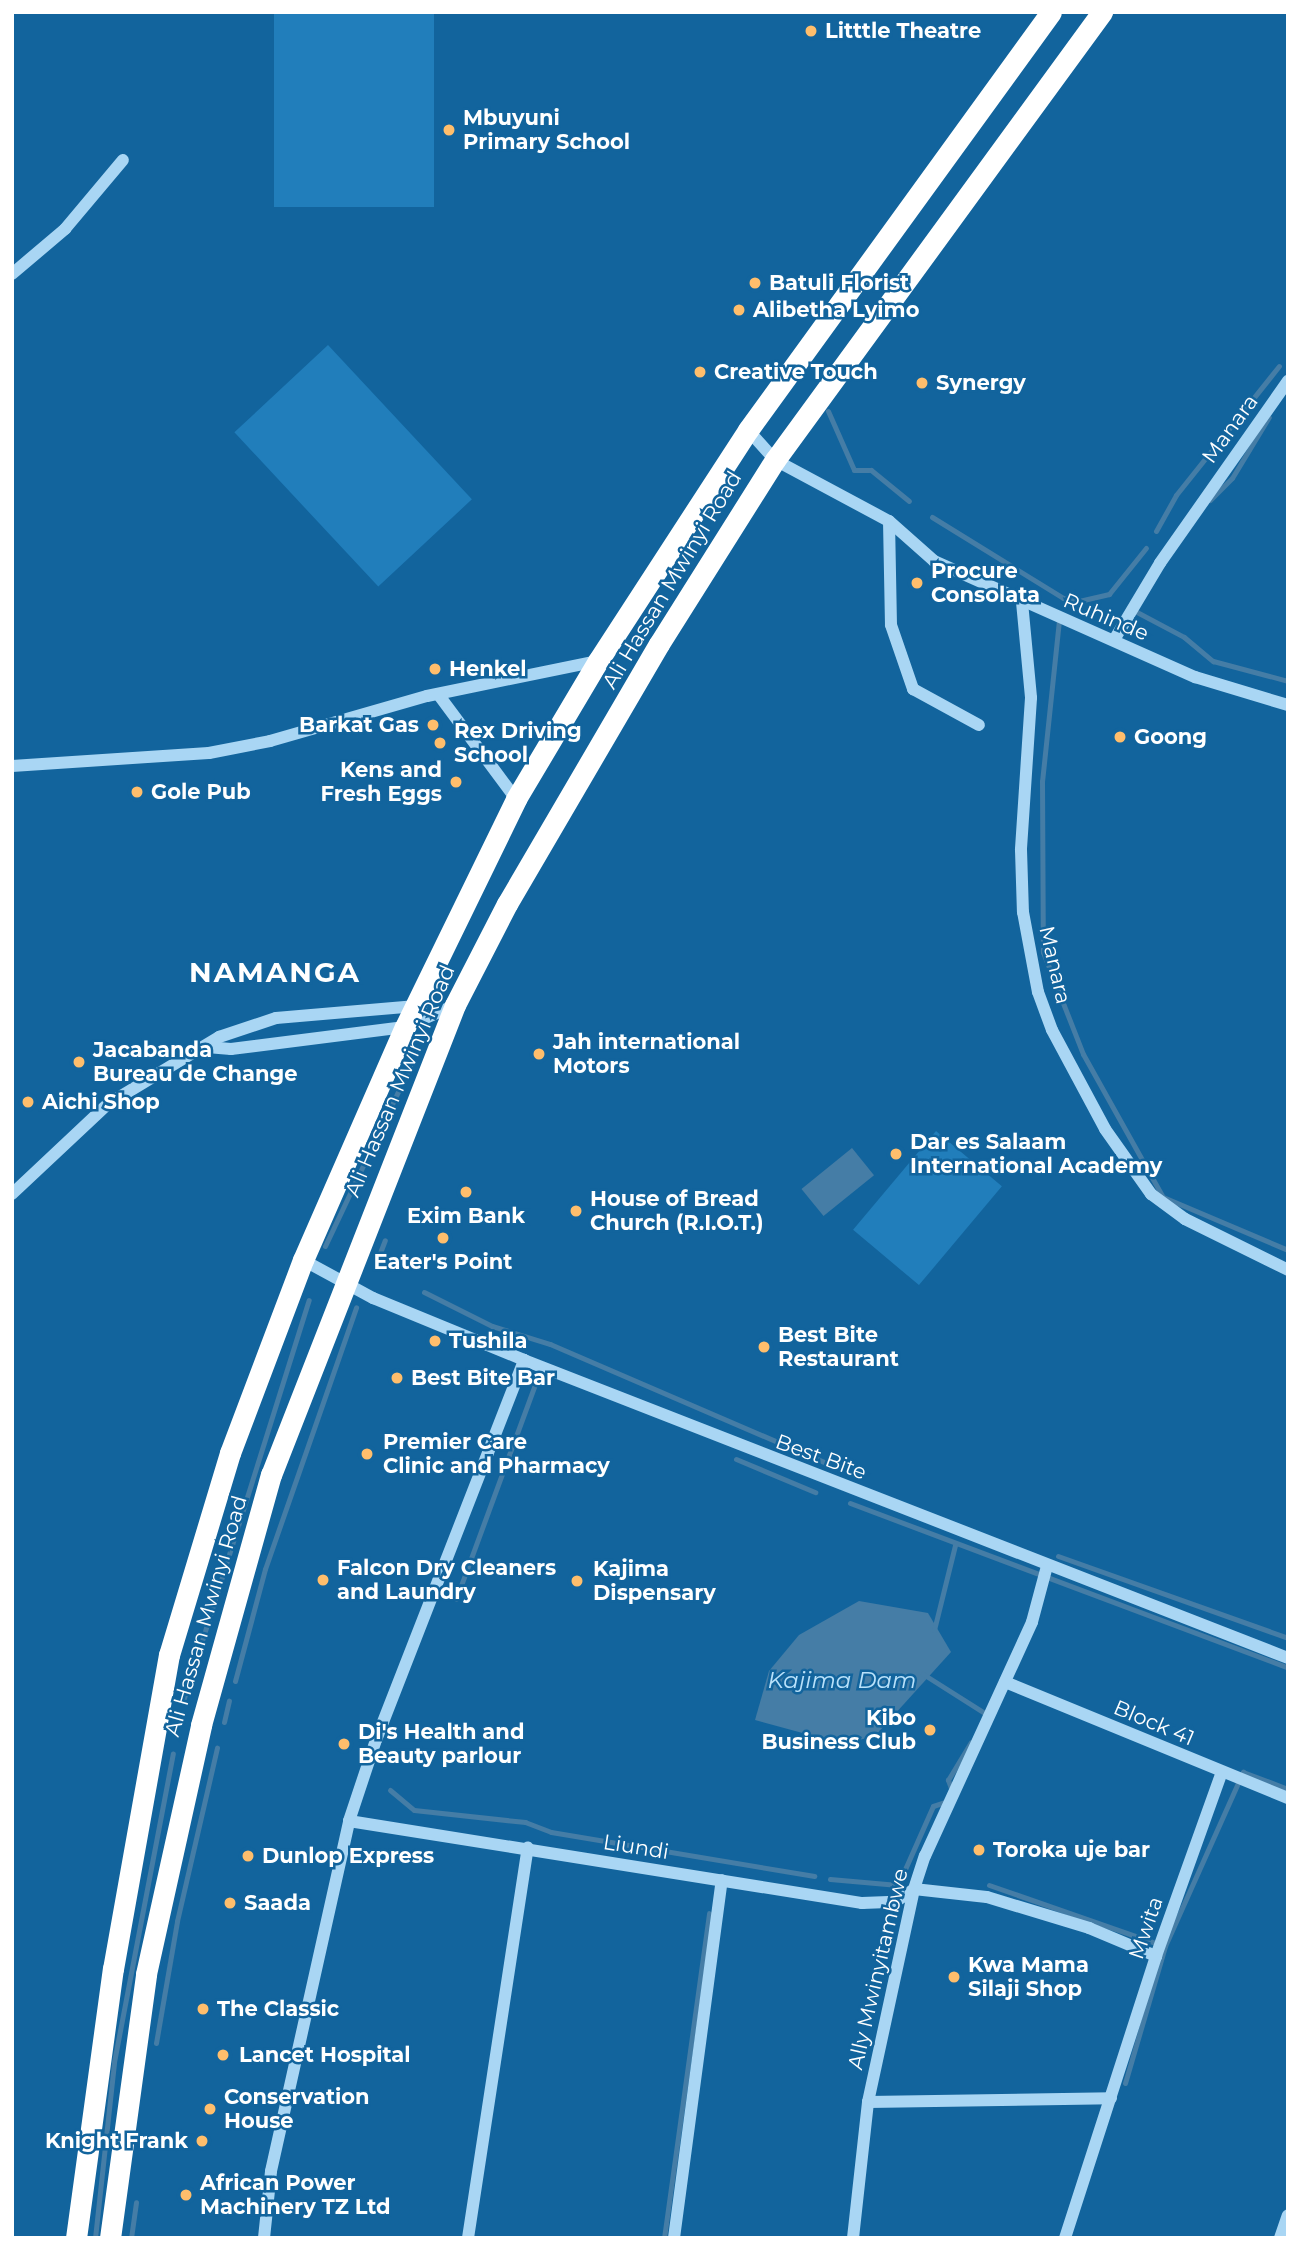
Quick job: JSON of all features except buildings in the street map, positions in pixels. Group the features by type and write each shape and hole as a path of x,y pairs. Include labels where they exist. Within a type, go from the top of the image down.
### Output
{"highway":[{"name":"Ali Hassan Mwinyi Road","path":"76,2238 113,1969 169,1655 230,1453 303,1260 405,1027 516,799 597,661 748,430 1051,12"},
{"name":"Ali Hassan Mwinyi Road","path":"110,2238 146,1974 193,1755 271,1475 455,1005 507,904 659,644 775,460 1102,12"}],"street":[{"path":"12,274 65,229 123,160"},
{"name":"Manara","path":"1114,640 1160,563 1288,382"},
{"name":"Ruhinde","path":"748,430 775,460 889,521 934,561 1195,677 1288,705"},
{"path":"889,521 891,625 913,688 979,725"},
{"name":"Manara","path":"1022,602 1031,698 1021,850 1023,912 1038,992 1052,1030 1105,1129 1152,1194 1185,1219 1288,1270"},
{"path":"12,766 209,753 270,741 438,694 597,661"},
{"path":"438,694 516,799"},
{"path":"207,1047 231,1049 405,1027 455,1005"},
{"path":"12,1194 108,1104 144,1079 237,1029 276,1018 416,1006"},
{"name":"Best Bite","path":"303,1260 373,1298 524,1360 1288,1658"},
{"path":"264,2238 271,2171 349,1821 376,1740 524,1360"},
{"name":"Ally Mwinyitambwe","path":"853,2238 868,2102 914,1889 925,1856 1032,1622 1047,1566"},
{"name":"Block 41","path":"1005,1682 1288,1798"},
{"name":"Mwita","path":"1065,2238 1156,1956 1222,1772"},
{"name":"Liundi","path":"349,1821 862,1903 895,1902 914,1889"},
{"path":"468,2238 528,1848"},
{"path":"674,2238 722,1880"},
{"path":"914,1889 987,1897 1034,1909 1156,1956"},
{"path":"868,2102 1111,2098"},
{"path":"1280,2238 1288,2215"}],"shaded area":[{"path":"274,12 434,12 434,207 274,207"},
{"path":"328,345 472,499 378,587 234,432"},
{"path":"936,1131 1002,1186 919,1285 853,1230"}],"water":[{"path":"852,1148 874,1175 824,1216 801,1189"},
{"name":"Kajima Dam","path":"859,1601 928,1613 951,1652 875,1736 843,1744 755,1720 769,1671 799,1635"}],"waterway":[{"path":"1156,531 1176,495 1279,366"},
{"path":"828,411 854,470 871,470 909,501"},
{"path":"1210,500 1232,478 1269,417"},
{"path":"932,517 1063,598 1079,601 1109,594 1146,548"},
{"path":"1133,610 1184,637 1213,661 1288,681"},
{"path":"1059,620 1042,781 1043,952 1083,1054 1163,1197 1288,1250"},
{"path":"325,1246 410,1066"},
{"path":"378,1258 385,1240"},
{"path":"424,1292 492,1326 550,1344 824,1462"},
{"path":"184,1698 309,1300"},
{"path":"235,1681 265,1569 356,1307"},
{"path":"456,1599 539,1373"},
{"path":"736,1459 815,1492"},
{"path":"850,1503 1288,1668"},
{"path":"934,1630 955,1545"},
{"path":"1058,1556 1288,1638"},
{"path":"923,1674 986,1714 988,1710"},
{"path":"224,1722 229,1701"},
{"path":"952,1791 948,1780 971,1742"},
{"path":"156,2043 177,1921 217,1748"},
{"path":"95,2238 114,2062 173,1754"},
{"path":"1125,2083 1165,1946 1243,1772 1288,1789"},
{"path":"390,1790 414,1810 525,1822 551,1832 814,1876"},
{"path":"830,1879 898,1885 933,1806 945,1802"},
{"path":"989,1885 1161,1945"},
{"path":"664,2238 709,1913"},
{"path":"131,2238 136,2202"}],"place":[{"name":"Litttle Theatre","path":"811,31"},
{"name":"Mbuyuni Primary School","path":"449,130"},
{"name":"Batuli Florist","path":"755,283"},
{"name":"Alibetha Lyimo","path":"739,310"},
{"name":"Creative Touch","path":"700,372"},
{"name":"Synergy","path":"922,383"},
{"name":"Procure Consolata","path":"917,583"},
{"name":"Henkel","path":"435,669"},
{"name":"Barkat Gas","path":"433,725"},
{"name":"Goong","path":"1120,737"},
{"name":"Rex Driving School","path":"440,743"},
{"name":"Kens and Fresh Eggs","path":"456,782"},
{"name":"Gole Pub","path":"137,792"},
{"name":"Jah international Motors","path":"539,1054"},
{"name":"Jacabanda Bureau de Change","path":"79,1062"},
{"name":"Aichi Shop","path":"28,1102"},
{"name":"Dar es Salaam International Academy","path":"896,1154"},
{"name":"Exim Bank","path":"466,1192"},
{"name":"House of Bread Church (R.I.O.T.)","path":"576,1211"},
{"name":"Eater's Point","path":"443,1238"},
{"name":"Tushila","path":"435,1341"},
{"name":"Best Bite Restaurant","path":"764,1347"},
{"name":"Best Bite Bar","path":"397,1378"},
{"name":"Premier Care Clinic and Pharmacy","path":"367,1454"},
{"name":"Falcon Dry Cleaners and Laundry","path":"323,1580"},
{"name":"Kajima Dispensary","path":"577,1581"},
{"name":"Kibo Business Club","path":"930,1730"},
{"name":"Di's Health and Beauty parlour","path":"344,1744"},
{"name":"Toroka uje bar","path":"979,1850"},
{"name":"Dunlop Express","path":"248,1856"},
{"name":"Saada","path":"230,1903"},
{"name":"Kwa Mama Silaji Shop","path":"954,1977"},
{"name":"The Classic","path":"203,2009"},
{"name":"Lancet Hospital","path":"223,2055"},
{"name":"Conservation House","path":"210,2109"},
{"name":"Knight Frank","path":"202,2141"},
{"name":"African Power Machinery TZ Ltd","path":"186,2195"}],"district":[{"name":"NAMANGA","path":"275,972"}]}
